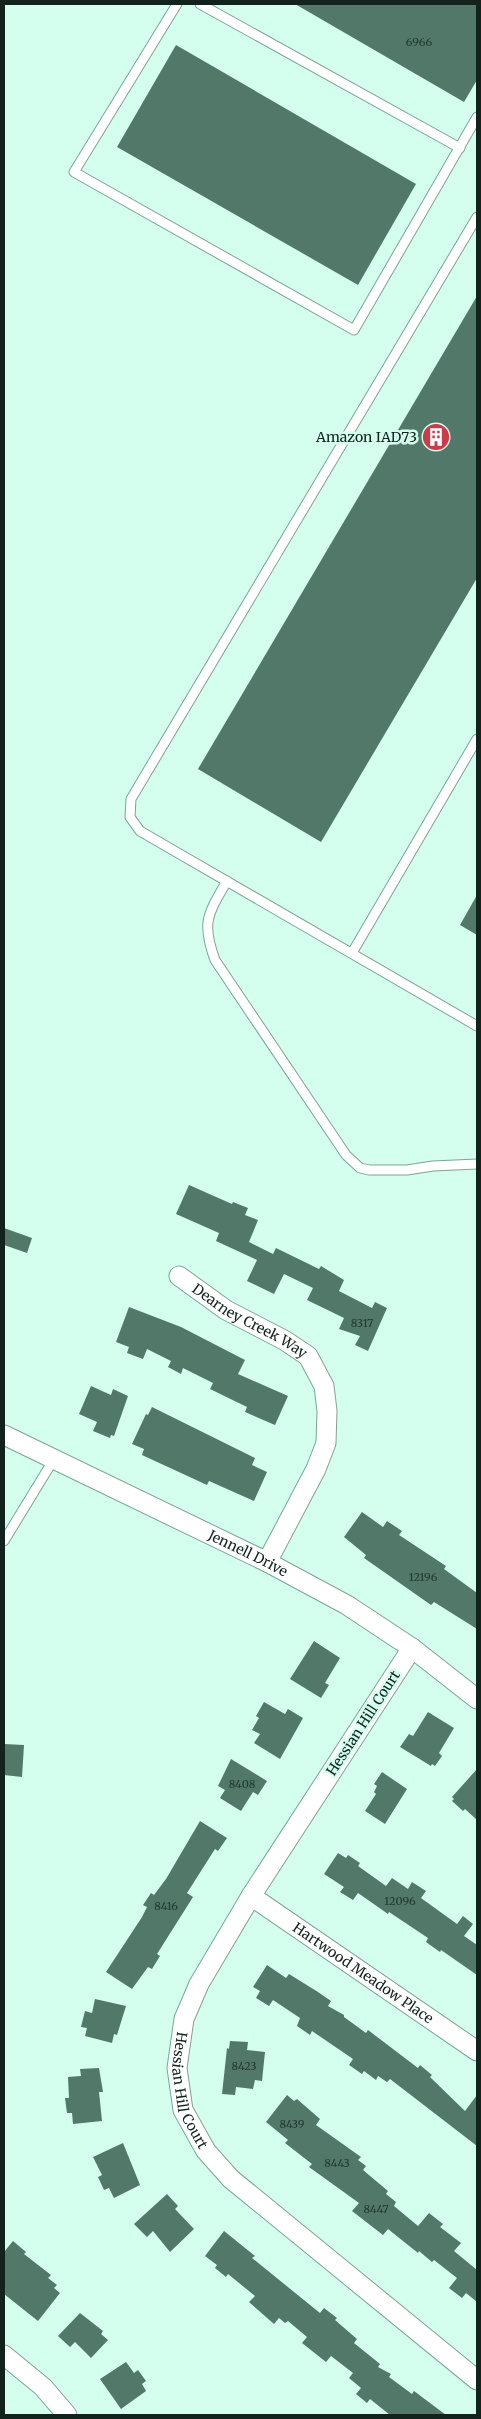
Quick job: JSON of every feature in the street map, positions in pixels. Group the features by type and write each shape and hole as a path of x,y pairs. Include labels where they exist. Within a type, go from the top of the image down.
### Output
{"street":[{"name":"Dearney Creek Way","path":"179,1276 226,1310 284,1340 308,1356 324,1386 327,1411 326,1443 316,1469 267,1562"},
{"name":"Jennell Drive","path":"4,1435 267,1562 347,1605 412,1648 477,1699"},
{"name":"Hessian Hill Court","path":"412,1648 250,1896 199,1984 184,2019 177,2068 183,2110 206,2150 231,2179 477,2380"},
{"name":"Hartwood Meadow Place","path":"250,1896 477,2051"},
{"path":"4,2355 43,2387 67,2415"}],"lane":[{"path":"177,4 74,172 354,330 477,117"},
{"path":"200,4 460,148"},
{"path":"477,217 130,799 130,817 140,831 477,1026"},
{"path":"352,953 477,739"},
{"path":"227,881 212,907 206,925 209,942 216,960 346,1155 360,1168 369,1170 407,1170 432,1166 477,1164"},
{"path":"4,1541 54,1458"}],"building":[{"path":"295,4 477,4 477,80 464,102"},
{"path":"176,45 416,184 358,285 117,147"},
{"name":"Amazon IAD73","path":"477,296 477,578 321,842 198,769"},
{"path":"477,895 477,935 460,925"},
{"path":"189,1185 232,1204 233,1202 248,1208 245,1215 258,1220 249,1242 273,1254 276,1248 319,1269 321,1266 344,1280 339,1291 372,1308 375,1302 387,1308 368,1351 355,1345 360,1336 339,1329 344,1318 307,1300 313,1288 284,1274 274,1294 247,1281 257,1260 216,1241 219,1233 176,1214"},
{"path":"4,1228 32,1238 27,1253 4,1245"},
{"path":"129,1307 181,1327 245,1360 238,1374 288,1396 275,1425 245,1412 247,1407 210,1389 213,1383 183,1368 181,1374 168,1367 171,1361 147,1349 143,1359 127,1353 129,1347 116,1342"},
{"path":"91,1386 111,1395 113,1389 128,1396 114,1436 111,1435 110,1438 93,1431 97,1422 79,1414"},
{"path":"152,1407 255,1458 252,1465 267,1472 254,1501 209,1481 207,1485 142,1455 144,1449 132,1444 146,1414 148,1415"},
{"path":"362,1512 383,1527 387,1521 402,1531 399,1535 446,1566 444,1569 477,1593 477,1629 434,1602 431,1605 364,1558 366,1555 344,1537"},
{"path":"314,1641 340,1658 325,1683 329,1685 321,1698 290,1679"},
{"path":"264,1702 285,1714 288,1709 303,1718 280,1759 254,1743 260,1734 252,1730 259,1718 256,1716"},
{"path":"428,1712 454,1728 439,1753 442,1756 435,1766 432,1764 431,1766 400,1747 409,1734 413,1736"},
{"path":"4,1744 24,1745 22,1777 4,1775"},
{"path":"231,1759 267,1781 258,1795 253,1792 241,1811 220,1798 225,1790 218,1786"},
{"path":"477,1769 477,1820 452,1801 454,1799 452,1797"},
{"path":"382,1772 407,1789 385,1824 365,1811 376,1794 374,1792 377,1786 374,1784"},
{"path":"200,1821 227,1838 218,1851 215,1849 187,1893 193,1897 157,1954 160,1956 152,1969 148,1967 132,1989 106,1972 142,1917 147,1907 143,1905 151,1893 154,1895 166,1879"},
{"path":"338,1853 346,1858 348,1855 360,1863 358,1866 386,1886 392,1878 408,1889 412,1882 426,1891 421,1898 457,1924 463,1916 473,1924 464,1936 477,1945 477,1975 426,1942 428,1938 358,1893 353,1900 340,1892 344,1887 324,1874"},
{"path":"267,1965 286,1978 289,1974 318,1992 331,2001 328,2006 344,2015 344,2017 366,2033 368,2030 418,2068 420,2065 432,2075 430,2077 465,2111 477,2095 477,2146 390,2079 387,2082 378,2076 376,2080 364,2071 362,2074 349,2065 353,2059 312,2031 310,2035 297,2026 300,2018 273,2000 269,2006 256,1998 260,1991 253,1987"},
{"path":"95,1999 126,2006 117,2035 114,2034 112,2043 85,2036 87,2028 81,2027 85,2011 92,2013"},
{"path":"230,2041 248,2042 247,2050 265,2052 262,2081 255,2080 253,2089 236,2087 235,2095 222,2094 227,2048 229,2049"},
{"path":"99,2068 103,2092 99,2092 102,2121 73,2124 72,2113 67,2113 65,2098 69,2098 68,2077 81,2076 80,2069"},
{"path":"287,2095 294,2101 297,2099 320,2119 316,2125 361,2157 358,2160 366,2166 363,2170 388,2191 386,2194 396,2202 394,2206 418,2226 429,2213 443,2224 440,2227 461,2243 454,2251 477,2270 477,2302 466,2293 462,2298 449,2288 457,2278 434,2260 432,2262 419,2251 418,2253 388,2229 383,2235 352,2211 359,2203 309,2167 312,2164 285,2143 288,2140 266,2122"},
{"path":"123,2143 140,2185 114,2198 109,2188 104,2190 98,2177 102,2175 93,2157"},
{"path":"167,2194 178,2206 175,2209 194,2229 170,2252 153,2231 147,2237 134,2224"},
{"path":"224,2231 255,2256 252,2258 320,2313 324,2308 337,2318 335,2320 357,2339 354,2343 380,2364 378,2367 391,2374 389,2377 412,2394 414,2391 446,2415 390,2415 370,2399 367,2403 356,2394 361,2388 349,2378 353,2373 331,2356 326,2362 302,2343 307,2337 288,2321 285,2323 279,2318 274,2324 249,2302 255,2296 228,2274 226,2277 215,2268 217,2265 205,2256"},
{"path":"13,2241 26,2252 24,2254 51,2275 48,2278 57,2285 54,2288 60,2293 38,2321 4,2294 4,2252"},
{"path":"80,2313 103,2331 101,2334 108,2340 91,2358 75,2342 70,2347 58,2336"},
{"path":"126,2362 134,2373 138,2370 146,2381 142,2384 146,2391 121,2409 100,2379"}],"place":[{"name":"Amazon IAD73","path":"436,437"}]}
